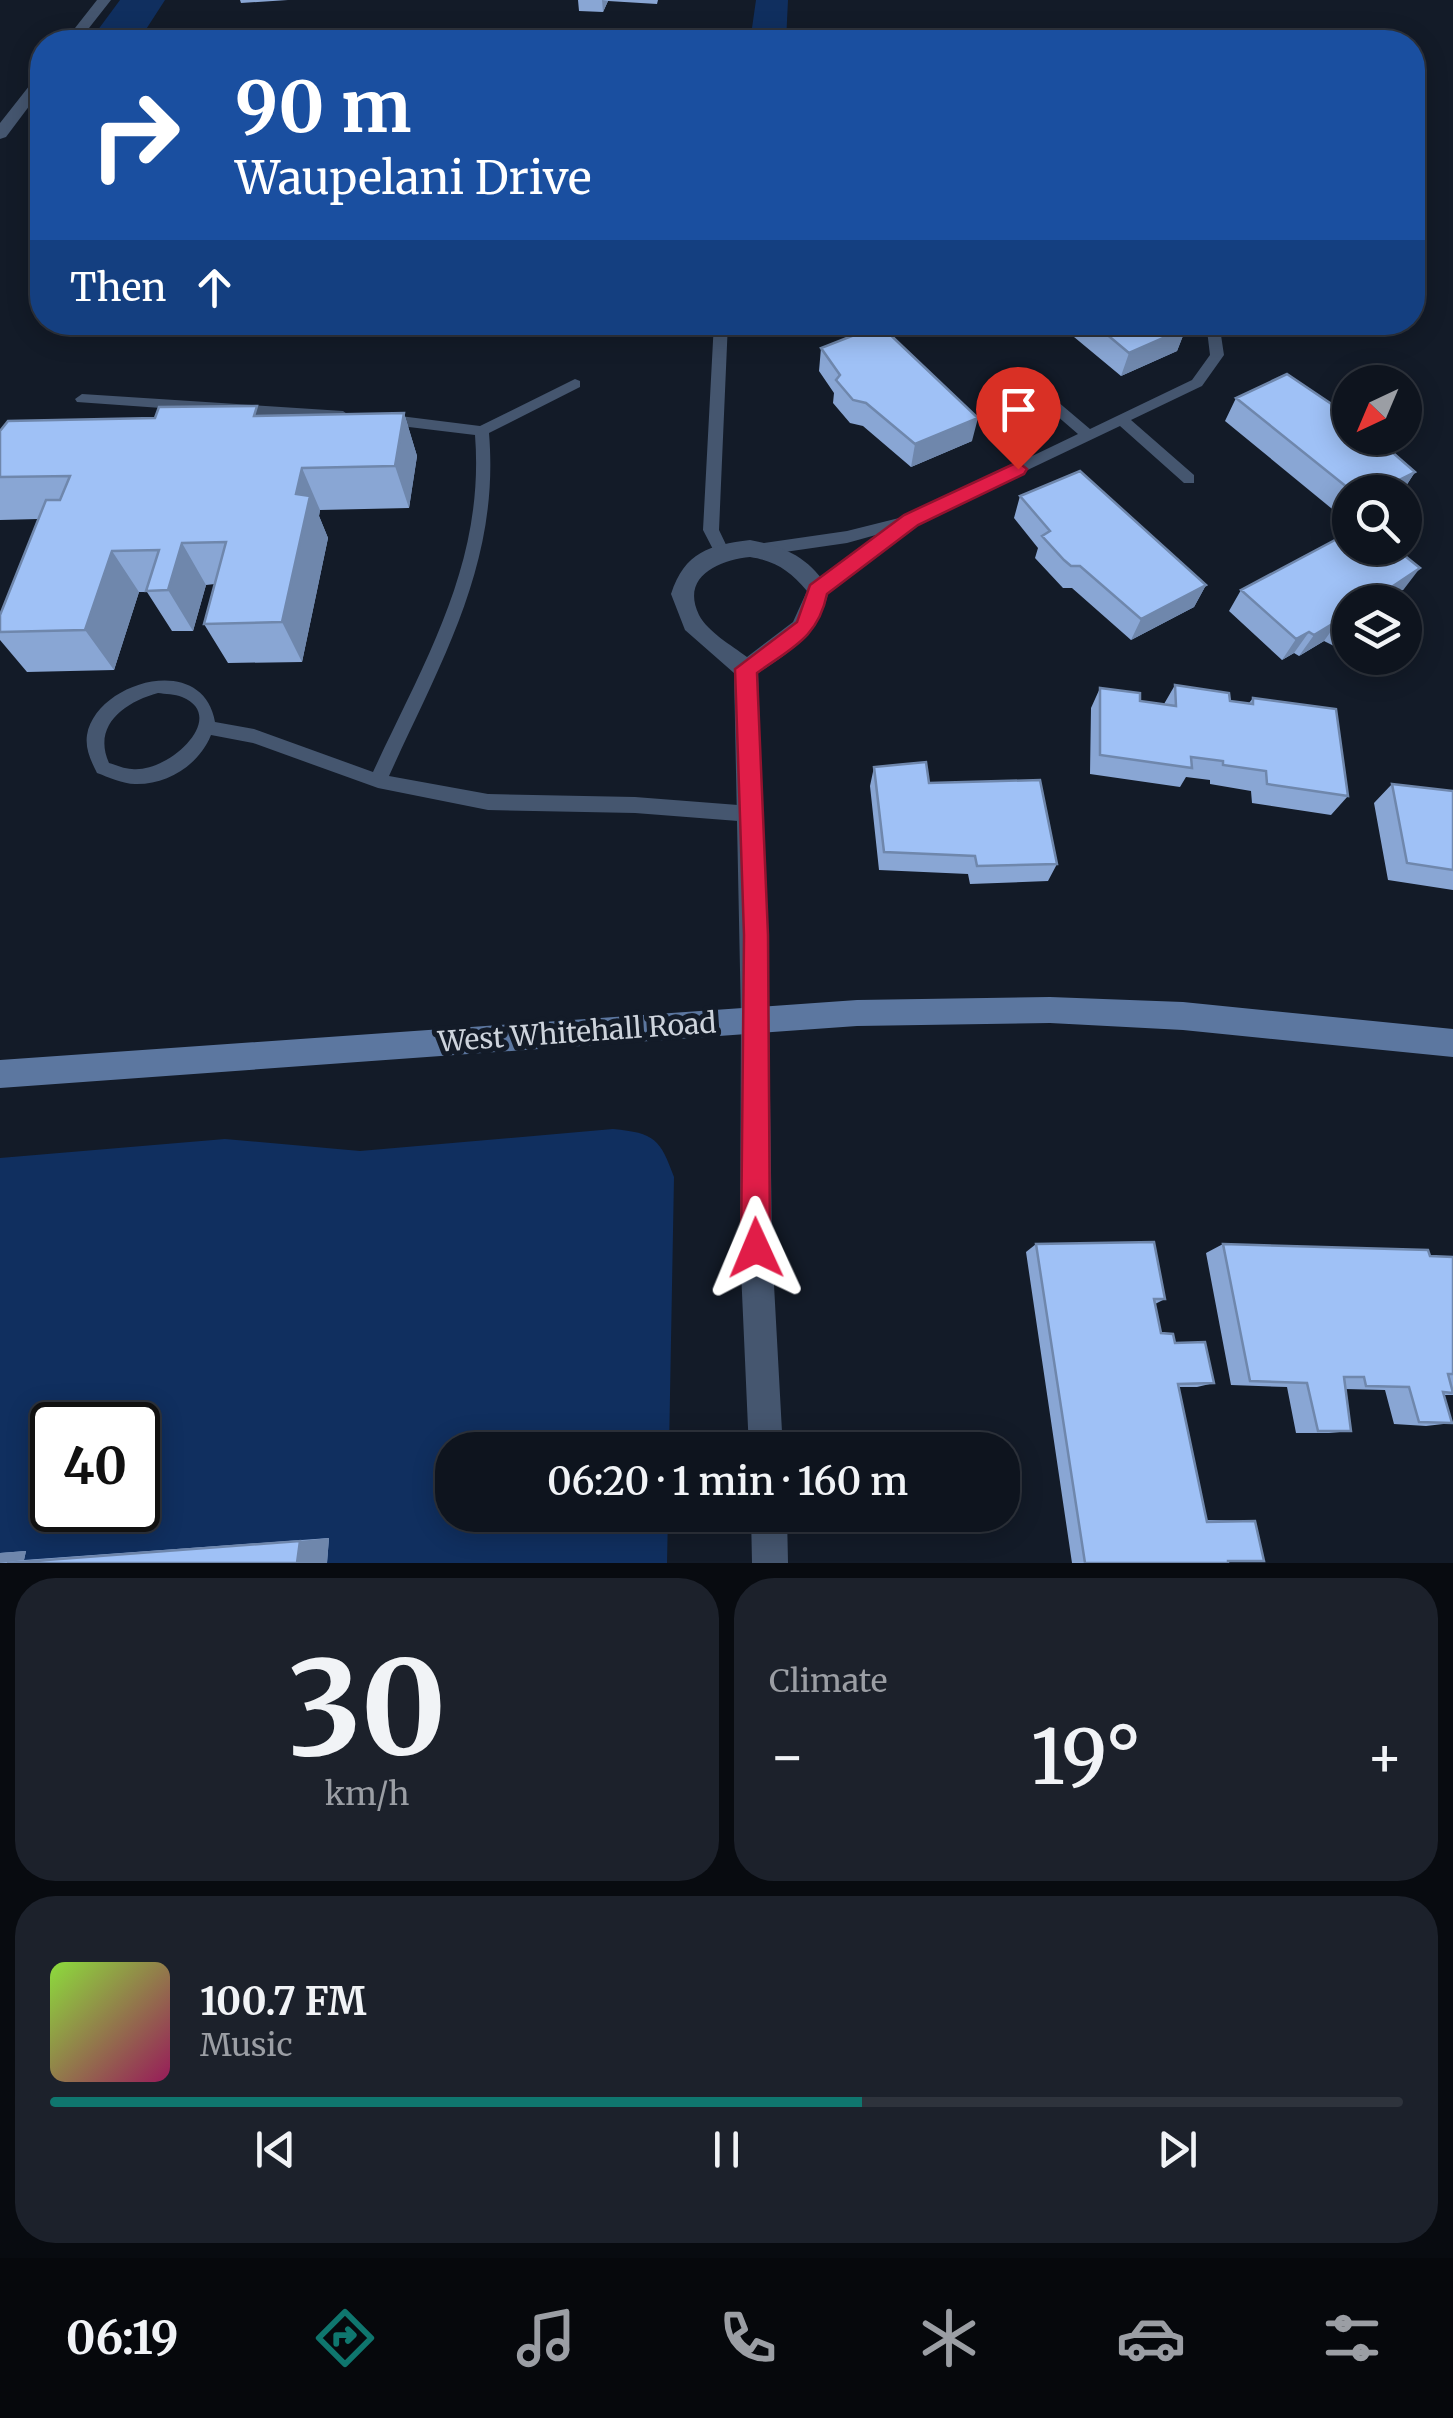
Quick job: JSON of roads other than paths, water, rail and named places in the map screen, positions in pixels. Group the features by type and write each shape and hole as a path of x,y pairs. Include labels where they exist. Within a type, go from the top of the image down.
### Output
{"main road":[{"name":"West Whitehall Road","path":"0,1074 857,1013 1050,1010 1199,1018 1453,1043"}],"street":[{"path":"80,30 104,0"},
{"path":"0,134 30,95"},
{"path":"746,669 804,628 812,616 818,590 798,564 764,549 722,553 690,574 683,588 683,602 700,632 746,669 756,1020 755,1231 765,1432"},
{"path":"769,1532 770,1563"}],"lane":[{"path":"720,335 711,530 722,553"},
{"path":"764,549 847,537 911,520 1197,383 1217,355 1214,335"},
{"path":"82,398 422,422 482,431 575,384"},
{"path":"1033,388 1088,435"},
{"path":"1122,419 1189,479"},
{"path":"378,781 465,582 487,485 482,431"},
{"path":"818,590 911,520"},
{"path":"176,686 191,691 208,713 208,728 190,757 154,776 117,775 103,768 95,755 97,726 122,699 139,690 176,686"},
{"path":"208,728 254,736 378,781 488,802 635,804 750,814"}]}
